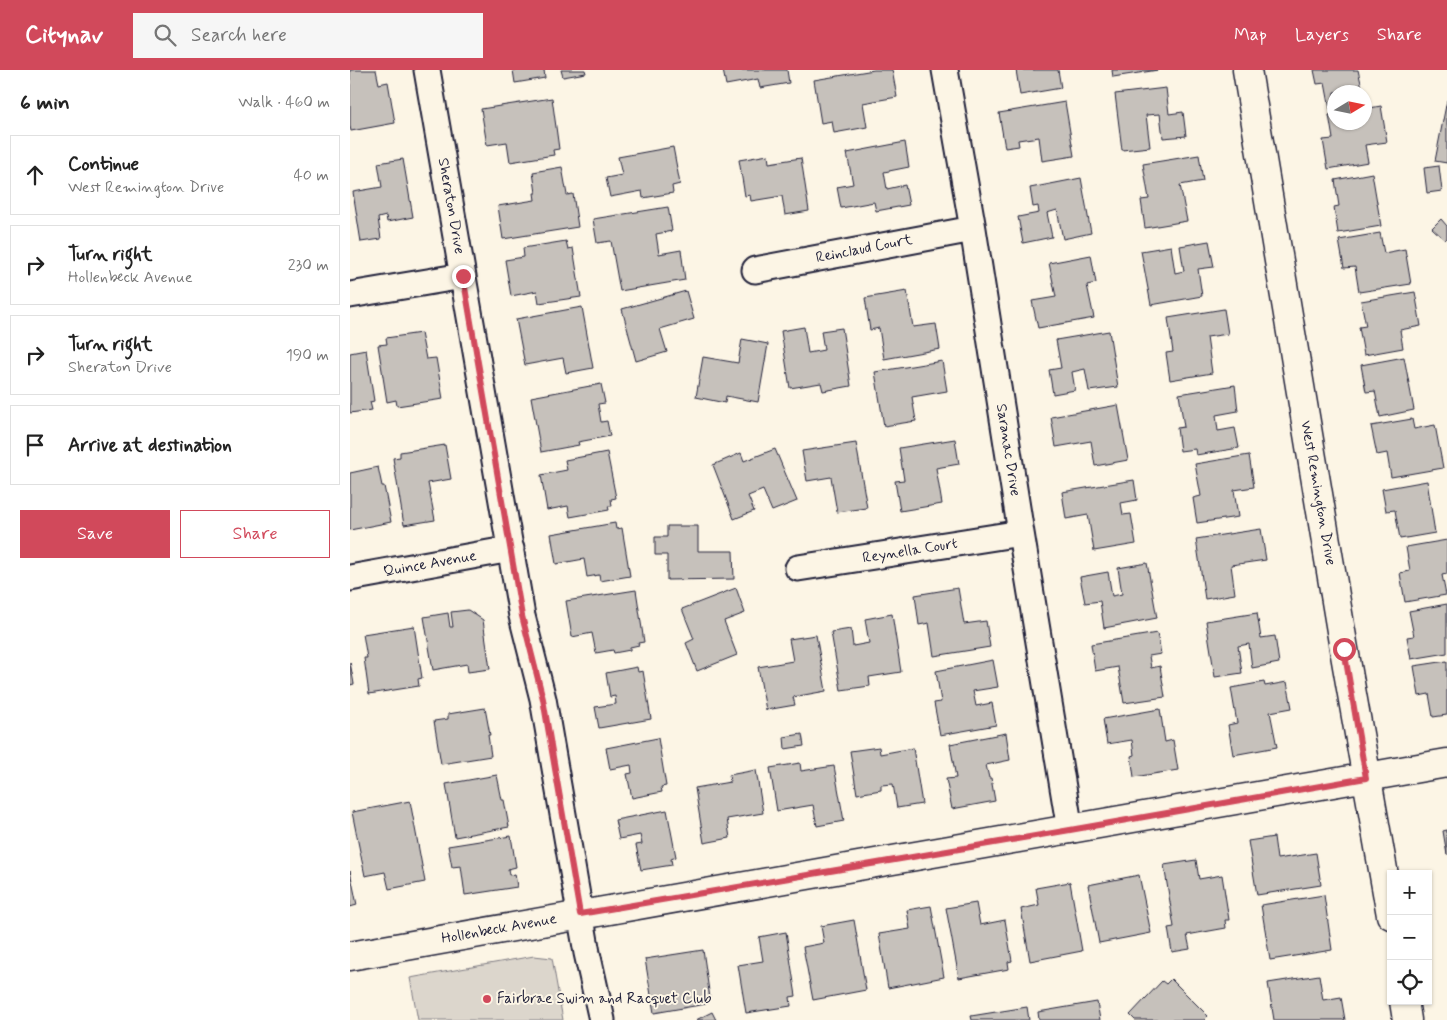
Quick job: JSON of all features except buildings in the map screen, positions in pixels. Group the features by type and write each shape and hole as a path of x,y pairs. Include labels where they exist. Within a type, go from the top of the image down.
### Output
{"street":[{"name":"Sheraton Drive","path":"427,70 522,616 543,699 587,953 602,1020"},
{"name":"Saranac Drive","path":"945,70 973,229 1070,830"},
{"name":"West Remington Drive","path":"1247,70 1391,915"},
{"name":"Reinclaud Court","path":"755,270 973,229"},
{"path":"350,295 463,276"},
{"name":"Reynella Court","path":"798,568 1021,533"},
{"name":"Quince Avenue","path":"350,578 511,549"},
{"name":"Hollenbeck Avenue","path":"350,956 580,914 1447,763"},
{"path":"1405,1005 1407,1020"}],"shaded area":[{"name":"Fairbrae Swim and Racquet Club","path":"534,956 552,958 563,1020 418,1020 410,978"}],"place":[{"name":"Fairbrae Swim and Racquet Club","path":"487,999"}],"route":[{"path":"463,276 522,616 543,699 580,914 1366,778 1344,649"}]}
